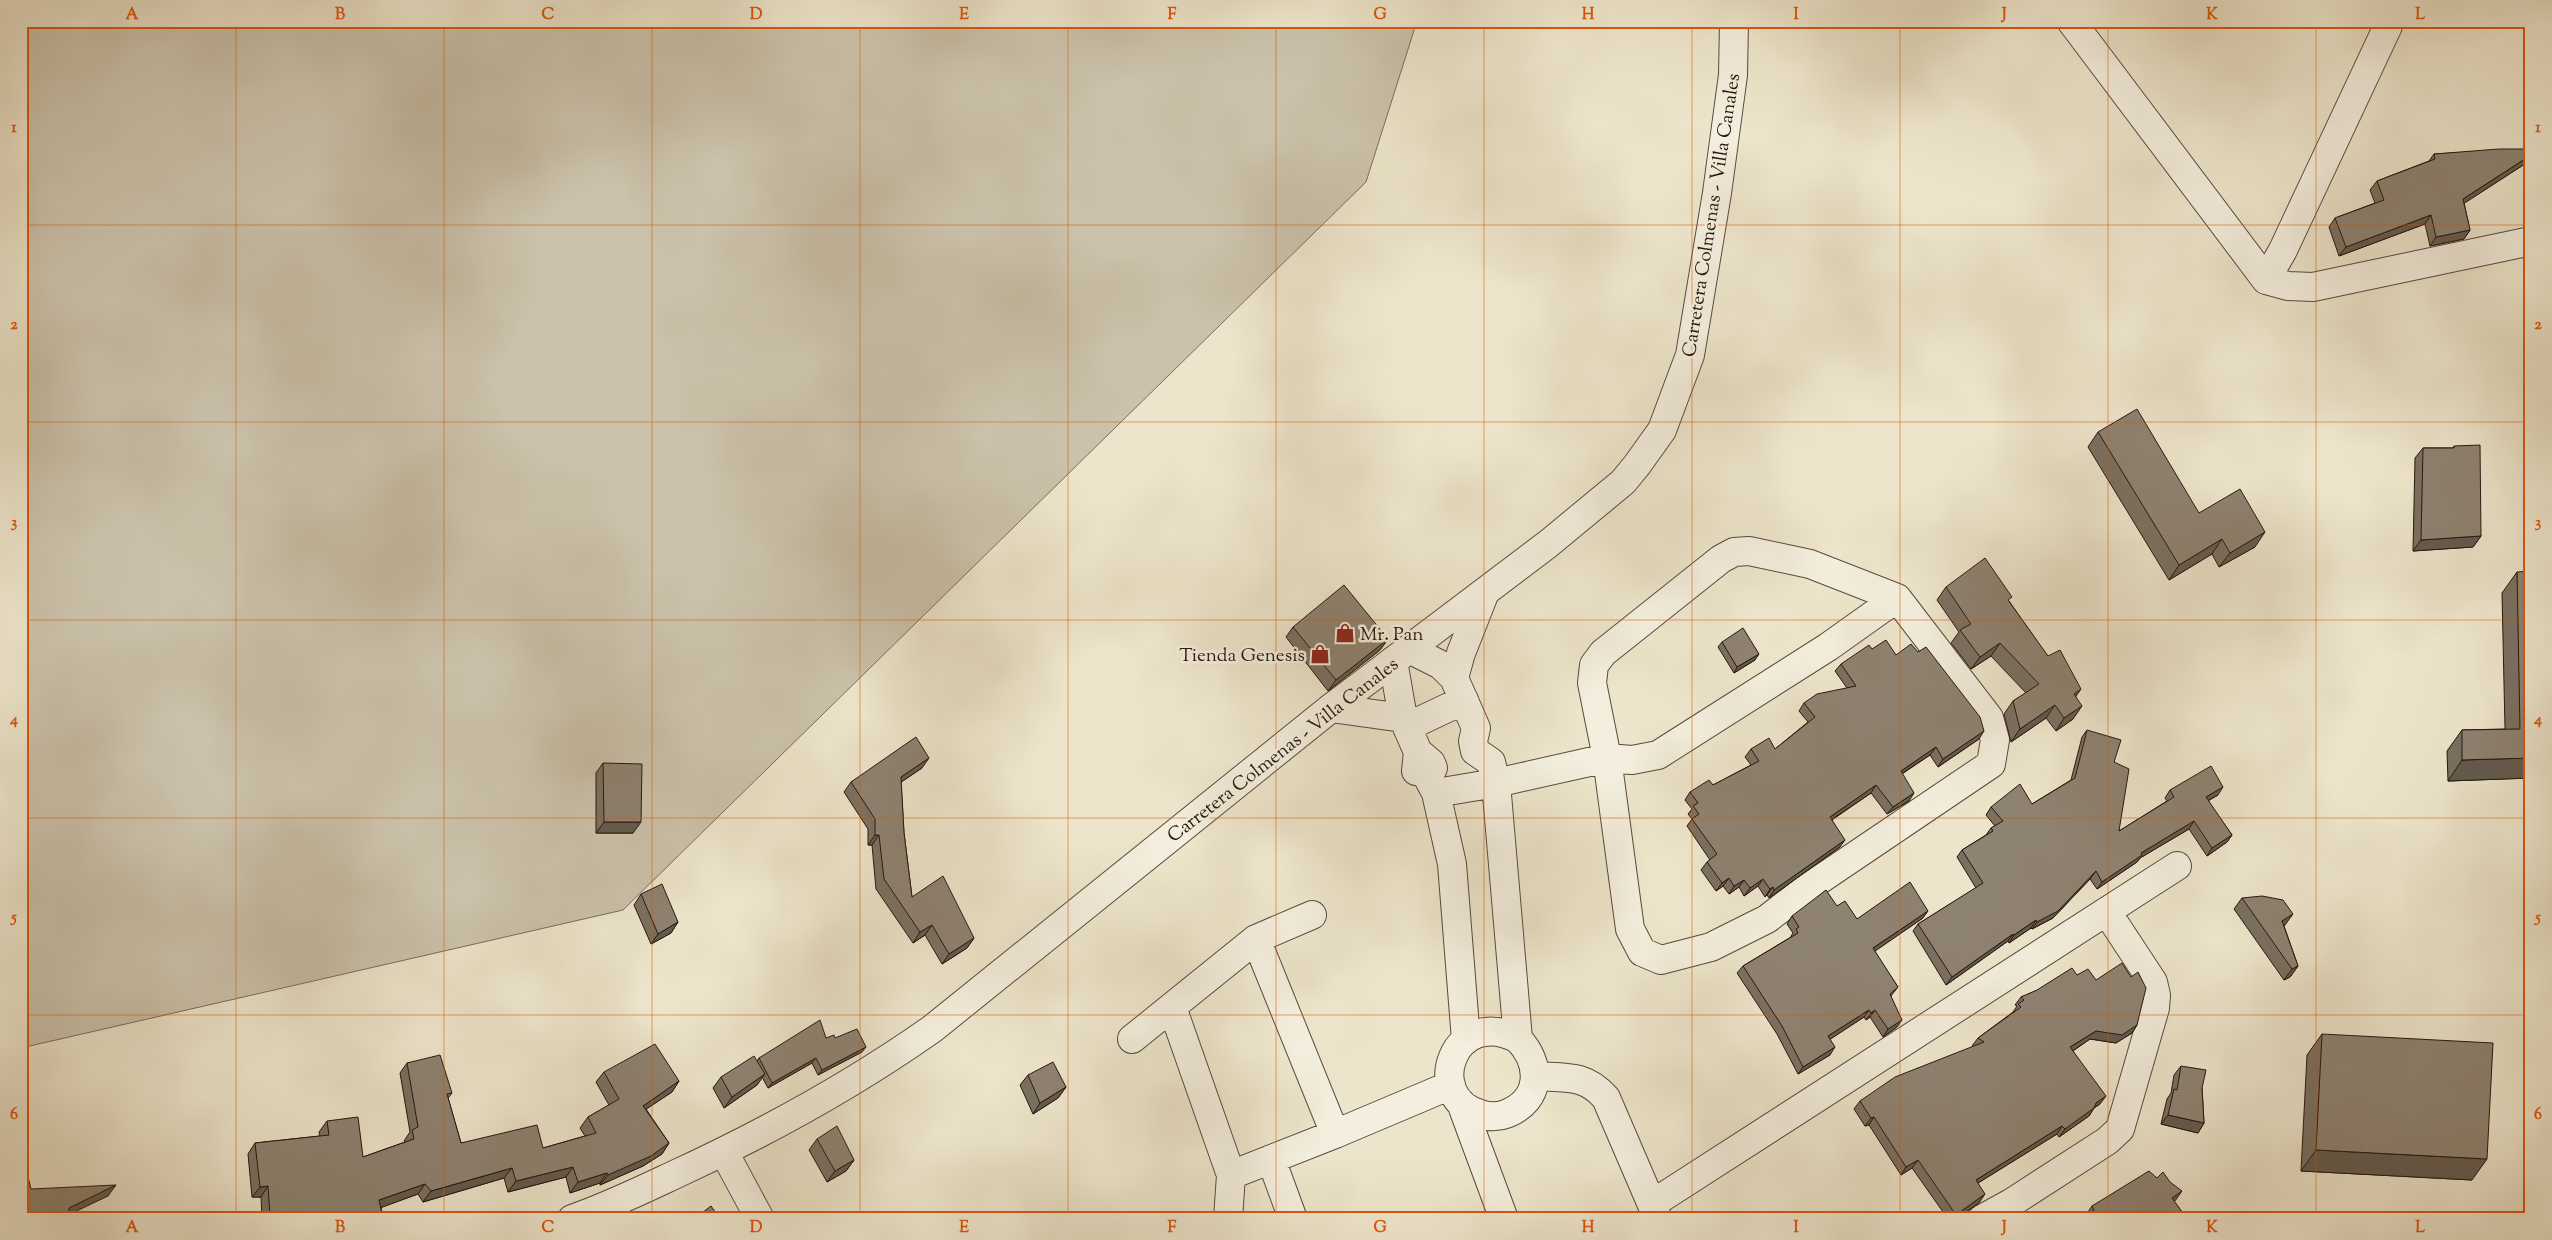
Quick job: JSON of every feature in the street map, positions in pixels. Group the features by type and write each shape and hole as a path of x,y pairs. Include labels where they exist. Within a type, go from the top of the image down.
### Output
{"street":[{"name":"Carretera Colmenas - Villa Canales","path":"572,1219 600,1210 724,1152 801,1111 898,1053 932,1029 1331,708 1548,544 1623,482 1662,430 1690,355 1701,299 1733,75 1734,21"},
{"path":"2071,21 2266,280 2288,286 2313,287 2531,241"},
{"path":"2266,280 2283,250 2394,23"},
{"path":"1749,551 1810,564 1897,598 1989,718 1995,740 1991,764 1806,889 1767,919 1711,947 1661,960 1642,952 1630,929 1607,758 1592,683 1594,665 1603,653 1721,559 1734,552 1749,551"},
{"path":"1459,689 1461,654 1485,592"},
{"path":"1432,785 1493,773 1607,758 1632,760 1658,755 1828,647 1897,598"},
{"path":"1466,1040 1452,864 1432,785 1416,772 1418,752 1405,723 1401,655 1441,664 1459,689 1476,728 1473,741 1474,751 1493,773 1518,1039"},
{"path":"1331,708 1405,723 1459,689"},
{"path":"1536,1076 1582,1079 1596,1087 1606,1098 1655,1212 2177,866"},
{"path":"1982,1219 2011,1203 2099,1146 2120,1129 2155,1008 2156,995 2153,982 2107,912"},
{"path":"1132,1039 1256,939 1312,915"},
{"path":"1256,939 1335,1134"},
{"path":"1172,1007 1231,1175 1228,1219"},
{"path":"1456,1094 1472,1112 1486,1116 1500,1116 1513,1111 1524,1102 1532,1090 1536,1076 1534,1062 1528,1050 1518,1039 1506,1033 1492,1030 1478,1033 1466,1040 1456,1050 1450,1063 1456,1094 1504,1219"},
{"path":"1231,1175 1335,1134 1456,1094"},
{"path":"724,1152 760,1219"},
{"path":"1271,1159 1293,1219"}],"shaded area":[{"path":"21,21 1417,21 1366,182 623,910 21,1048"}],"building":[{"path":"2499,149 2531,149 2531,155 2463,199 2470,230 2436,237 2431,215 2346,247 2335,218 2384,200 2377,181 2435,159 2434,154"},
{"path":"2137,409 2199,513 2240,489 2265,532 2230,553 2222,539 2179,565 2098,432"},
{"path":"2480,445 2481,536 2421,540 2423,448 2454,448 2454,446"},
{"path":"1985,558 2012,597 2008,600 2048,656 2060,650 2081,689 2074,694 2082,706 2064,718 2055,705 2020,729 2013,701 2039,684 2000,643 1980,657 1960,630 1971,624 1946,587"},
{"path":"2531,571 2531,758 2462,760 2462,730 2520,729 2517,572"},
{"path":"1344,585 1388,639 1336,680 1293,627"},
{"path":"1743,628 1759,654 1737,667 1722,642"},
{"path":"1886,640 1896,655 1911,644 1918,652 1926,647 1980,717 1984,731 1943,759 1936,747 1901,771 1914,793 1893,807 1876,785 1830,817 1845,840 1774,890 1773,887 1770,889 1763,879 1750,888 1744,880 1734,886 1729,878 1722,883 1707,862 1717,854 1692,819 1699,814 1693,806 1698,803 1690,792 1709,780 1713,785 1759,761 1751,749 1769,738 1775,749 1815,717 1804,703 1817,694 1856,686 1841,664 1869,645 1872,649"},
{"path":"2087,730 2121,740 2114,762 2129,769 2119,831 2174,797 2170,790 2211,766 2223,787 2206,797 2232,835 2212,848 2194,821 2141,853 2142,855 2102,882 2096,871 2058,911 2037,922 2036,920 2013,934 1952,977 1918,924 1983,883 1962,850 1993,831 1991,828 2003,821 1991,807 2020,784 2032,804 2075,778"},
{"path":"916,737 929,758 901,777 904,833 912,897 943,876 974,938 949,954 932,925 920,932 884,879 879,835 875,835 875,819 851,782"},
{"path":"603,763 642,764 641,822 604,822"},
{"path":"1910,882 1928,911 1873,948 1898,987 1890,994 1902,1020 1888,1029 1875,1010 1871,1013 1869,1010 1828,1036 1835,1047 1803,1067 1782,1026 1743,966 1798,933 1796,929 1799,927 1792,916 1826,890 1837,906 1845,901 1857,919"},
{"path":"662,884 678,922 658,934 641,894"},
{"path":"2262,896 2283,900 2293,914 2282,921 2298,966 2292,969 2242,898"},
{"path":"2122,963 2131,977 2138,972 2146,988 2137,1025 2122,1035 2096,1031 2070,1047 2106,1096 2096,1103 2094,1108 2065,1129 2062,1126 1976,1180 1985,1194 1956,1215 1918,1160 1906,1167 1874,1117 1871,1118 1860,1101 1895,1077 1984,1042 1978,1038 2021,1007 2018,1004 2024,1000 2021,997 2037,990 2072,968 2077,975 2088,969 2096,980"},
{"path":"820,1020 826,1038 834,1035 835,1038 857,1029 866,1047 822,1070 816,1058 772,1083 759,1058"},
{"path":"2322,1034 2493,1043 2487,1159 2316,1150"},
{"path":"655,1044 679,1081 643,1106 669,1143 651,1156 608,1175 607,1173 578,1182 573,1167 516,1181 512,1168 431,1191 425,1184 379,1200 383,1219 303,1219 303,1213 270,1216 268,1186 260,1187 255,1143 329,1135 327,1121 358,1117 363,1157 414,1139 412,1130 418,1127 407,1063 440,1055 452,1093 447,1094 461,1143 537,1125 543,1148 596,1133 588,1117 619,1099 604,1072"},
{"path":"754,1056 765,1074 732,1097 721,1077"},
{"path":"1053,1062 1066,1087 1040,1103 1028,1075"},
{"path":"2181,1066 2206,1070 2202,1088 2204,1123 2168,1115 2174,1089 2177,1090"},
{"path":"837,1126 854,1160 835,1171 817,1139"},
{"path":"21,1148 31,1189 116,1185 69,1208 69,1218 21,1219"},
{"path":"2149,1171 2157,1178 2163,1172 2170,1182 2182,1191 2172,1198 2182,1212 2171,1219 2145,1219 2143,1214 2136,1219 2081,1219 2094,1210 2092,1206"},
{"path":"711,1206 720,1219 694,1219"}],"place":[{"name":"Mr. Pan","path":"1345,633"},
{"name":"Tienda Genesis","path":"1320,654"}]}
